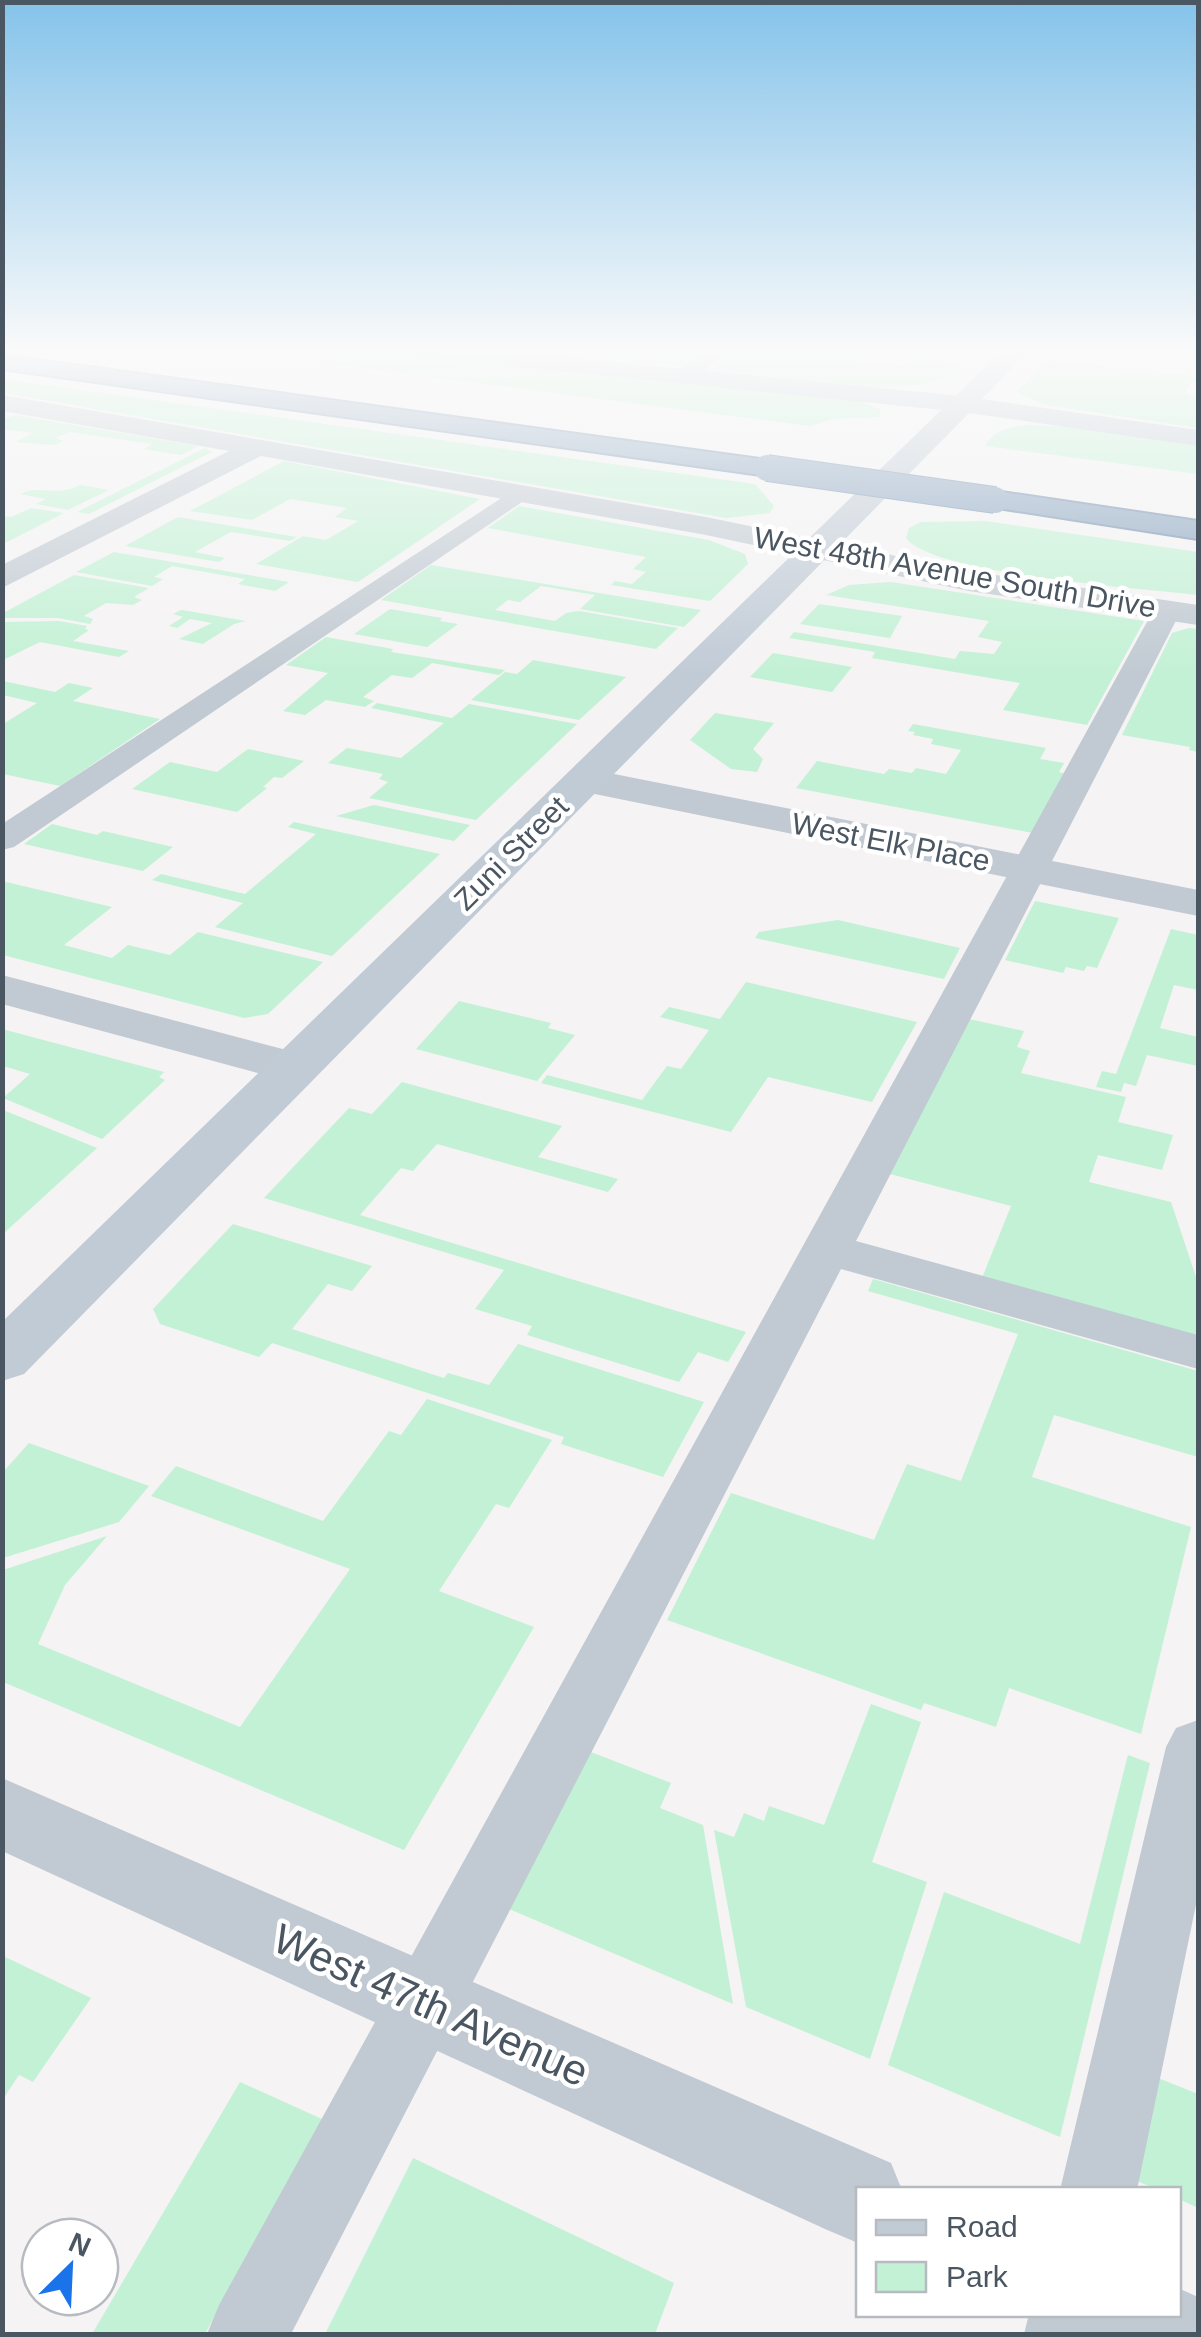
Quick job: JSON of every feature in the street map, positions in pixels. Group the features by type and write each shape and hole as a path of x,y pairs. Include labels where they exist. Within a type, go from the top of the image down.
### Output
{"highway":[{"path":"689,457 1198,530"},
{"path":"908,457 945,462"}],"street":[{"path":"2,578 238,457"},
{"name":"West 48th Avenue South Drive","path":"321,457 969,581 1183,613"},
{"name":"Zuni Street","path":"2,1359 909,457"},
{"name":"West Elk Place","path":"584,780 1198,903"},
{"path":"2,989 294,1068"},
{"name":"West 47th Avenue","path":"2,1813 856,2195"},
{"path":"1129,2317 1167,2334"}],"lane":[{"path":"2,840 520,493"},
{"path":"248,2334 1030,869 1183,613"},
{"path":"827,1248 1198,1352"},
{"path":"1099,2187 1198,1746"}],"green space":[{"path":"187,457 202,457 89,514 77,512"},
{"path":"374,457 562,457 755,484 774,506 770,513 726,518"},
{"path":"1069,457 1198,457 1198,474"},
{"path":"284,461 480,499 358,582 256,564 303,536 326,540 358,521 335,517 347,508 290,499 252,520 190,511"},
{"path":"80,485 109,490 68,510 36,504 46,499 20,494 71,489"},
{"path":"519,506 709,540 745,554 748,564 710,601 611,585 615,581 632,584 646,572 633,569 646,557 488,528"},
{"path":"31,508 64,513 3,544 3,516 11,517"},
{"path":"178,517 297,537 290,541 231,532 195,552 225,558 219,562 125,546"},
{"path":"986,521 1198,552 1198,595 996,570 924,551 906,538 909,528 921,522"},
{"path":"114,552 289,582 275,591 238,584 245,579 172,566 154,577 163,579 152,586 76,572"},
{"path":"431,565 701,610 684,627 580,609 595,595 541,586 520,602 508,600 495,610 555,621 566,613 579,611 678,628 656,649 381,600"},
{"path":"74,575 149,588 134,597 142,600 133,605 106,603 84,616 93,619 90,624 58,618 3,618 3,613"},
{"path":"891,582 1144,621 1087,725 1003,710 1020,683 872,658 875,652 789,638 794,632 955,659 960,651 994,654 1002,642 978,637 989,621 826,595 849,585"},
{"path":"819,604 902,616 890,638 800,624"},
{"path":"390,609 458,624 427,647 354,634"},
{"path":"181,610 246,621 234,624 203,644 179,639 212,623 190,619 177,628 169,626 183,617 173,614"},
{"path":"59,621 87,626 85,629 89,630 73,641 129,651 119,657 40,642 3,660 3,622"},
{"path":"1198,629 1198,752 1189,750 1190,747 1122,735 1172,633"},
{"path":"326,637 505,670 499,675 432,663 412,678 392,675 363,697 374,701 365,707 326,700 305,715 283,711 328,673 286,665"},
{"path":"773,653 852,667 832,692 750,677"},
{"path":"533,660 626,677 579,720 471,700 505,672 517,674"},
{"path":"3,681 55,692 69,683 93,688 73,701 160,719 60,786 3,774 3,724 37,703 3,695"},
{"path":"377,703 452,718 469,704 577,724 476,820 369,798 388,782 379,779 383,774 328,763 347,748 401,758 444,723 371,708"},
{"path":"715,713 774,723 753,749 763,759 757,772 731,769 690,740"},
{"path":"913,724 1046,748 1040,759 1064,763 1059,772 1070,775 1038,834 796,788 817,761 884,774 889,769 912,773 916,768 946,774 961,750 931,744 933,739 913,735 915,732 908,731"},
{"path":"248,749 304,761 282,778 274,777 263,787 267,788 237,812 132,789 170,762 217,772"},
{"path":"374,805 470,825 454,841 336,816"},
{"path":"294,822 440,854 332,956 215,927 243,903 152,880 161,874 245,894 316,834 288,827"},
{"path":"52,824 173,847 143,871 24,844"},
{"path":"2,881 112,907 64,945 112,958 128,945 170,955 198,932 323,962 268,1014 244,1018 3,955"},
{"path":"1035,901 1119,918 1097,968 1087,966 1084,971 1066,967 1063,973 1005,960"},
{"path":"838,920 960,948 944,979 755,938 759,932"},
{"path":"1171,929 1198,935 1198,990 1174,985 1160,1028 1198,1037 1198,1066 1147,1055 1136,1086 1124,1083 1121,1092 1096,1087 1102,1071 1116,1074"},
{"path":"746,982 917,1022 872,1102 768,1077 731,1132 541,1083 547,1075 642,1100 667,1066 681,1069 709,1030 660,1017 669,1007 720,1019"},
{"path":"459,1001 551,1023 548,1028 575,1035 537,1081 416,1049"},
{"path":"969,1019 1024,1031 1017,1047 1030,1051 1021,1073 1126,1097 1118,1122 1173,1135 1162,1170 1098,1155 1089,1182 1171,1202 1198,1283 1198,1336 982,1278 1011,1206 890,1174"},
{"path":"2,1029 164,1072 159,1077 165,1080 102,1139 3,1098 30,1074 3,1066"},
{"path":"402,1082 562,1126 538,1157 618,1179 608,1192 437,1144 413,1171 401,1168 360,1215 746,1332 728,1362 698,1352 679,1382 527,1335 532,1326 475,1309 504,1270 264,1198 349,1108 372,1114"},
{"path":"3,1110 97,1148 3,1234"},
{"path":"233,1224 372,1266 352,1291 328,1284 292,1329 444,1378 448,1373 489,1385 518,1344 704,1402 663,1477 561,1444 564,1437 272,1343 259,1357 160,1324 153,1309"},
{"path":"873,1279 1198,1371 1198,1457 1054,1415 1032,1477 1191,1527 1141,1734 1009,1688 996,1727 924,1703 921,1710 667,1620 731,1493 874,1540 907,1464 961,1481 1018,1334 868,1291"},
{"path":"427,1399 552,1440 509,1508 496,1504 439,1591 534,1627 404,1850 3,1682 3,1570 107,1536 65,1585 38,1644 240,1727 350,1569 151,1496 176,1466 323,1521 389,1431 401,1435"},
{"path":"29,1443 149,1486 119,1522 3,1558 3,1472"},
{"path":"871,1704 921,1722 872,1862 927,1882 870,2059 746,2007 714,1830 734,1837 744,1813 764,1821 769,1806 824,1825"},
{"path":"591,1752 671,1783 660,1808 703,1825 733,2004 509,1909"},
{"path":"1128,1755 1150,1763 1060,2137 888,2065 944,1892 1080,1944"},
{"path":"3,1956 91,1998 33,2082 19,2075 3,2099"},
{"path":"1158,2078 1198,2094 1198,2208 1181,2200 1181,2187 1151,2187 1137,2181"},
{"path":"240,2082 322,2119 205,2334 92,2334 102,2317 120,2317 120,2286"},
{"path":"413,2158 674,2283 655,2334 325,2334"}]}
